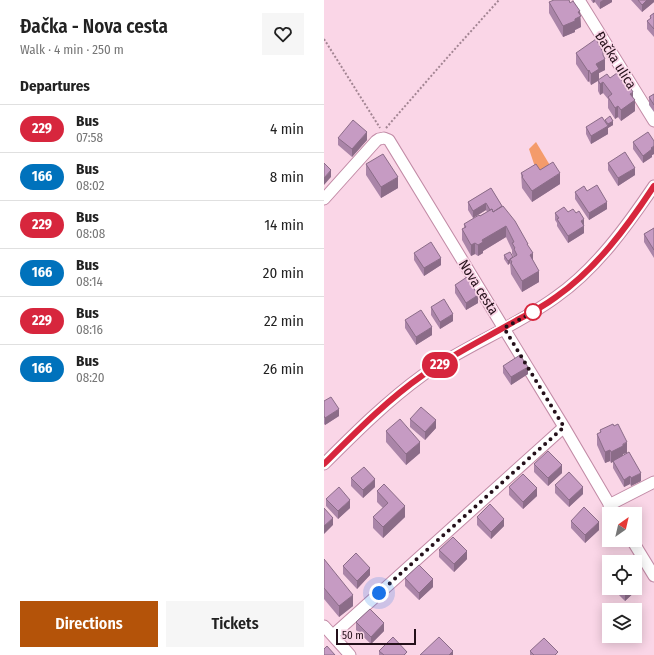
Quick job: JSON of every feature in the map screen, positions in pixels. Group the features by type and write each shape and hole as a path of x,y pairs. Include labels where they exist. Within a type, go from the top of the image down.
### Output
{"street":[{"name":"Đačka ulica","path":"578,0 654,121"},
{"name":"Nova cesta","path":"324,199 376,141 386,138 391,143 564,427 611,507"},
{"path":"324,464 394,397 424,375 557,297 592,265 621,231 654,186"},
{"path":"333,635 564,427"},
{"path":"615,507 654,482"},
{"path":"636,547 654,576"},
{"path":"324,626 350,655"}],"path":[{"path":"324,39 382,132 500,0"}],"shaded area":[{"path":"536,142 554,172 537,173 529,149"}],"building":[{"path":"554,0 569,0 570,3 573,1 580,11 578,12 581,16 575,19 575,21 563,26 549,2"},
{"path":"638,0 647,0 642,5"},
{"path":"654,13 654,29 647,21"},
{"path":"596,39 605,59 596,64 599,69 591,74 576,53"},
{"path":"617,73 628,89 630,87 633,92 630,94 635,100 621,110 618,106 615,108 608,97 612,94 603,82 600,84 598,80 607,74 610,78"},
{"path":"654,94 654,105 649,97"},
{"path":"610,116 613,121 608,124 605,120"},
{"path":"602,117 608,126 591,136 586,127"},
{"path":"353,120 367,132 352,149 338,138"},
{"path":"648,132 654,141 654,146 643,156 633,142"},
{"path":"625,152 635,168 618,178 608,163"},
{"path":"383,154 398,177 381,187 366,164"},
{"path":"553,162 560,173 532,191 522,177 523,176 521,173 536,164 540,170"},
{"path":"324,163 331,170 324,178"},
{"path":"597,185 607,202 589,213 575,192 584,186 587,191"},
{"path":"491,188 502,206 493,212 486,203 473,211 468,202"},
{"path":"503,206 515,221 533,253 530,255 539,271 522,281 511,263 512,262 510,259 517,255 512,243 514,242 506,226 482,240 483,242 478,245 475,243 471,245 462,229 466,227 464,224 479,215 480,216 492,209 493,212"},
{"path":"564,207 568,212 573,209 576,213 579,211 584,219 581,221 584,226 568,236 557,219 559,218 555,213"},
{"path":"654,228 654,250 644,234"},
{"path":"431,242 441,258 424,268 414,253"},
{"path":"510,252 513,257 508,261 504,255"},
{"path":"467,277 478,295 466,303 455,285"},
{"path":"444,299 453,314 440,322 431,307"},
{"path":"421,310 432,327 416,337 405,320"},
{"path":"520,355 528,367 511,377 503,366"},
{"path":"331,397 339,409 325,418 324,401"},
{"path":"421,407 436,420 425,432 410,419"},
{"path":"400,419 420,442 406,454 386,431"},
{"path":"613,424 614,426 618,424 627,442 623,444 623,446 611,452 610,450 605,452 597,434 601,432 600,430"},
{"path":"548,451 562,465 548,478 534,464"},
{"path":"629,452 641,473 631,478 630,476 624,480 613,461"},
{"path":"364,467 375,479 363,490 351,478"},
{"path":"569,472 583,487 569,500 555,485"},
{"path":"523,474 537,488 523,502 509,487"},
{"path":"384,484 405,506 383,527 373,517 388,503 377,491"},
{"path":"339,487 350,500 338,511 326,499"},
{"path":"490,504 504,519 491,532 477,517"},
{"path":"584,507 599,522 585,535 571,521"},
{"path":"324,508 333,518 324,526"},
{"path":"453,537 467,551 454,564 439,550"},
{"path":"356,553 370,568 357,581 343,566"},
{"path":"324,559 353,595 339,606 324,588"},
{"path":"419,565 433,579 419,593 405,578"},
{"path":"370,609 384,623 371,637 356,622"},
{"path":"393,637 407,652 404,655 384,655 379,651"},
{"path":"439,637 453,651 449,655 420,655"},
{"path":"544,638 558,652 555,655 534,655 530,651"},
{"path":"327,646 335,655 324,655 324,649"}],"bus line":[{"name":"229","path":"324,464 394,397 424,375 463,351 544,306 569,287 613,242 631,220 654,186"}],"route":[{"path":"379,593 564,427 504,328 534,311 533,312"}]}
